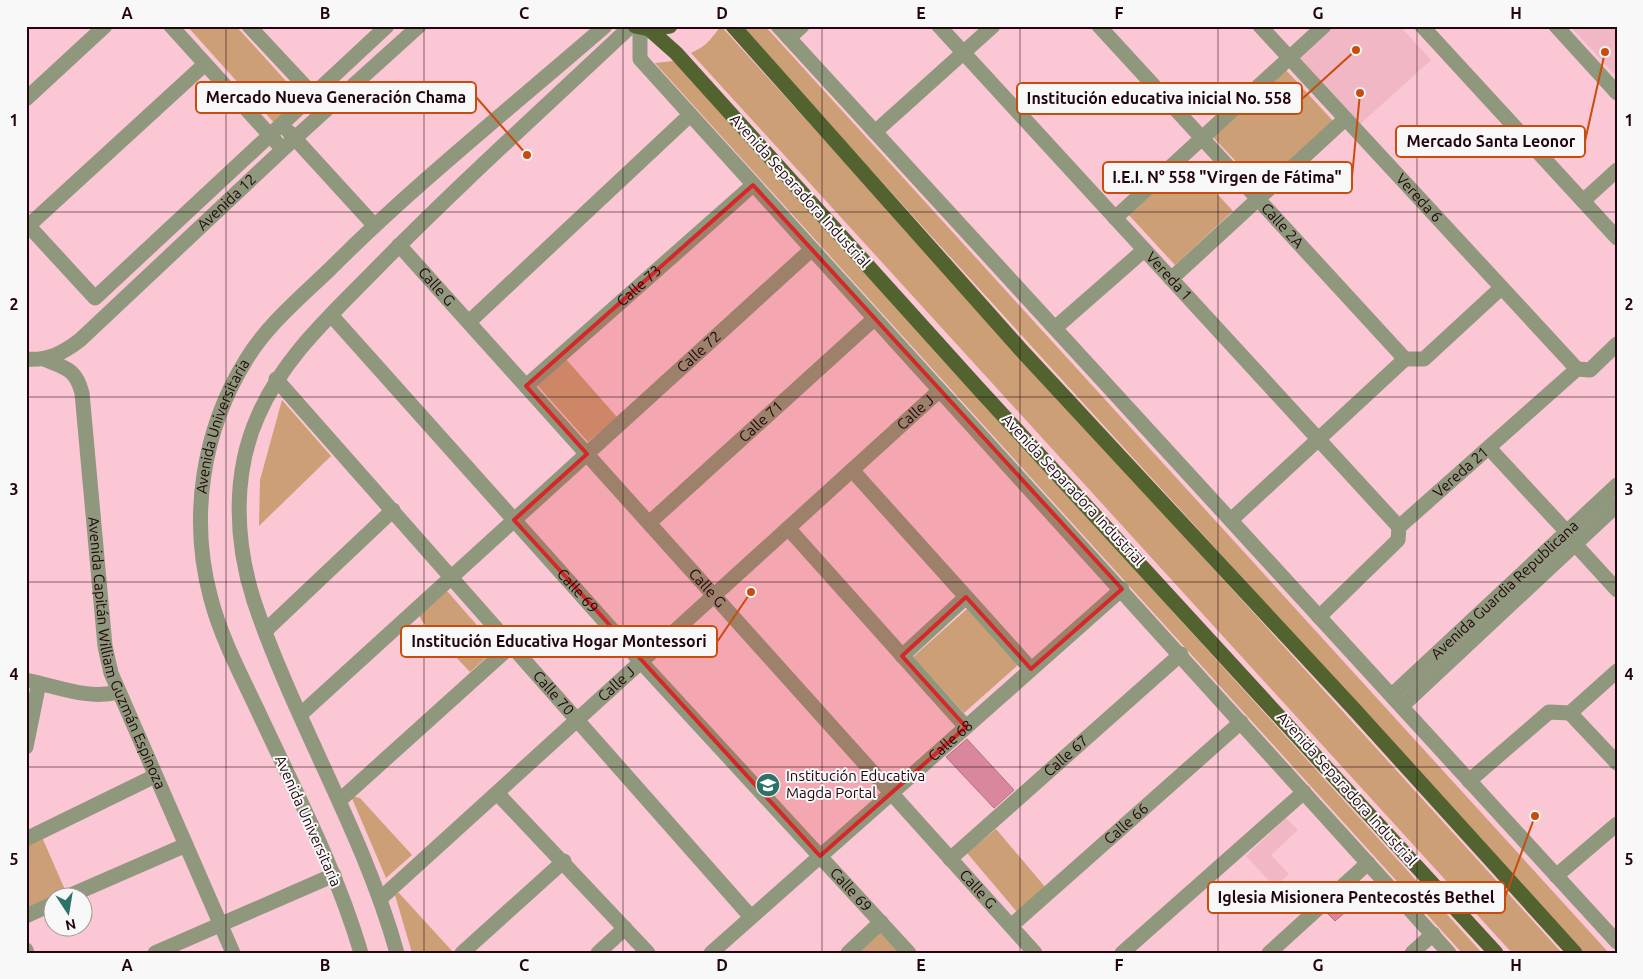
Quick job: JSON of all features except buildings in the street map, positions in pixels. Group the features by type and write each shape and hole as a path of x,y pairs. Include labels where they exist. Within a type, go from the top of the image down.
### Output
{"main road":[{"path":"639,28 670,26"},
{"path":"732,26 1022,351 1353,708 1575,953"},
{"name":"Avenida Separadora Industrial","path":"639,28 676,53 978,388 1496,953"}],"street":[{"path":"26,99 105,26"},
{"path":"171,26 283,149"},
{"path":"250,26 327,109"},
{"name":"Avenida 12","path":"27,226 95,298 387,26"},
{"name":"Avenida 12","path":"26,359 44,359 62,354 80,340 283,149 419,26"},
{"name":"Avenida Universitaria","path":"361,953 334,875 225,641 211,600 203,563 200,518 203,475 212,435 225,398 246,359 276,322 374,225 605,26"},
{"path":"778,26 1617,942"},
{"path":"789,38 802,26"},
{"name":"Vereda 1","path":"939,26 1399,527"},
{"path":"876,132 993,26"},
{"name":"Calle 2A","path":"1099,26 1405,359"},
{"name":"Vereda 6","path":"1260,26 1576,370"},
{"path":"1115,218 1324,26"},
{"path":"1556,26 1617,93"},
{"name":"Avenida Universitaria","path":"397,953 381,898 265,631 244,565 239,528 240,491 245,453 257,418 276,379 299,348 399,246 639,28"},
{"name":"Avenida Separadora Industrial","path":"639,28 640,59 939,391 1181,654 1449,953"},
{"path":"1430,29 1617,238"},
{"path":"27,226 205,64"},
{"path":"469,322 690,115"},
{"path":"1171,279 1345,119"},
{"path":"282,124 374,225"},
{"path":"1583,202 1617,170"},
{"name":"Calle 73","path":"526,386 753,185"},
{"name":"Calle G","path":"399,246 1034,953"},
{"name":"Calle 72","path":"301,714 811,250"},
{"path":"1056,328 1144,250"},
{"path":"1231,520 1405,359 1424,359 1501,288"},
{"name":"Calle 69","path":"331,315 641,662 909,953"},
{"name":"Calle 71","path":"649,523 874,319"},
{"name":"Vereda 21","path":"1318,617 1398,540 1399,527 1576,370 1590,370 1617,344"},
{"name":"Avenida Capitán William Guzmán Espinoza","path":"44,359 74,372 82,393 105,646 111,672 118,692 233,953"},
{"name":"Calle 70","path":"276,379 752,917"},
{"name":"Calle J","path":"381,898 939,391"},
{"path":"1488,448 1617,590"},
{"path":"852,470 1031,669"},
{"name":"Avenida Guardia Republicana","path":"1397,701 1570,537 1617,485"},
{"name":"Avenida Guardia Republicana","path":"1570,537 1617,505"},
{"path":"265,631 393,510"},
{"path":"788,528 966,727"},
{"name":"Calle 68","path":"711,953 1122,589"},
{"path":"902,656 966,596"},
{"path":"339,802 512,645"},
{"name":"Calle 67","path":"950,859 1181,654"},
{"path":"1570,713 1617,671"},
{"path":"26,747 33,681 90,694 104,695 118,692"},
{"path":"1469,781 1549,712 1570,713 1617,763"},
{"name":"Calle 66","path":"1011,926 1241,722"},
{"path":"26,839 155,776"},
{"path":"1122,953 1304,792"},
{"path":"497,793 648,953"},
{"path":"1556,876 1617,824"},
{"path":"92,886 186,845"},
{"path":"462,953 564,862"},
{"path":"1269,953 1368,862"},
{"path":"154,953 334,875"},
{"path":"26,916 42,909"},
{"path":"848,953 881,922"},
{"path":"598,953 625,928"},
{"path":"1412,953 1433,934"}],"highlighted area":[{"path":"753,185 1122,589 1031,669 966,597 902,656 966,727 820,856 514,520 587,454 526,386"}],"shaded area":[{"path":"187,26 236,26 304,101 276,125"},
{"path":"721,26 1562,953 1512,953 691,53 705,45"},
{"path":"740,26 765,26 1609,953 1584,953"},
{"path":"1334,26 1400,26 1431,60 1357,127 1296,60"},
{"path":"1570,26 1617,26 1617,77"},
{"path":"674,61 1482,953 1462,953 655,63"},
{"path":"1285,69 1334,122 1261,188 1212,136"},
{"path":"1185,159 1233,211 1175,265 1127,213"},
{"path":"565,358 617,417 588,442 536,384"},
{"path":"282,400 331,456 259,526 260,480"},
{"path":"447,591 497,648 470,672 422,621 419,615"},
{"path":"968,608 1019,664 964,713 913,657"},
{"path":"351,796 360,798 412,855 386,878"},
{"path":"1286,818 1298,830 1271,855 1289,874 1275,887 1246,856"},
{"path":"996,829 1046,888 1017,912 967,853"},
{"path":"41,835 63,886 42,886 42,902 26,909 26,843"},
{"path":"398,893 453,952 412,953 395,895"},
{"path":"881,930 901,953 855,953"}],"place":[{"name":"Institución educativa inicial No. 558","path":"1356,50"},
{"name":"Mercado Santa Leonor","path":"1605,52"},
{"name":"I.E.I. N° 558 \"Virgen de Fátima\"","path":"1360,93"},
{"name":"Mercado Nueva Generación Chama","path":"527,155"},
{"name":"Institución Educativa Hogar Montessori","path":"751,592"},
{"name":"Institución Educativa Magda Portal","path":"768,785"},
{"name":"Iglesia Misionera Pentecostés Bethel","path":"1535,816"}]}
